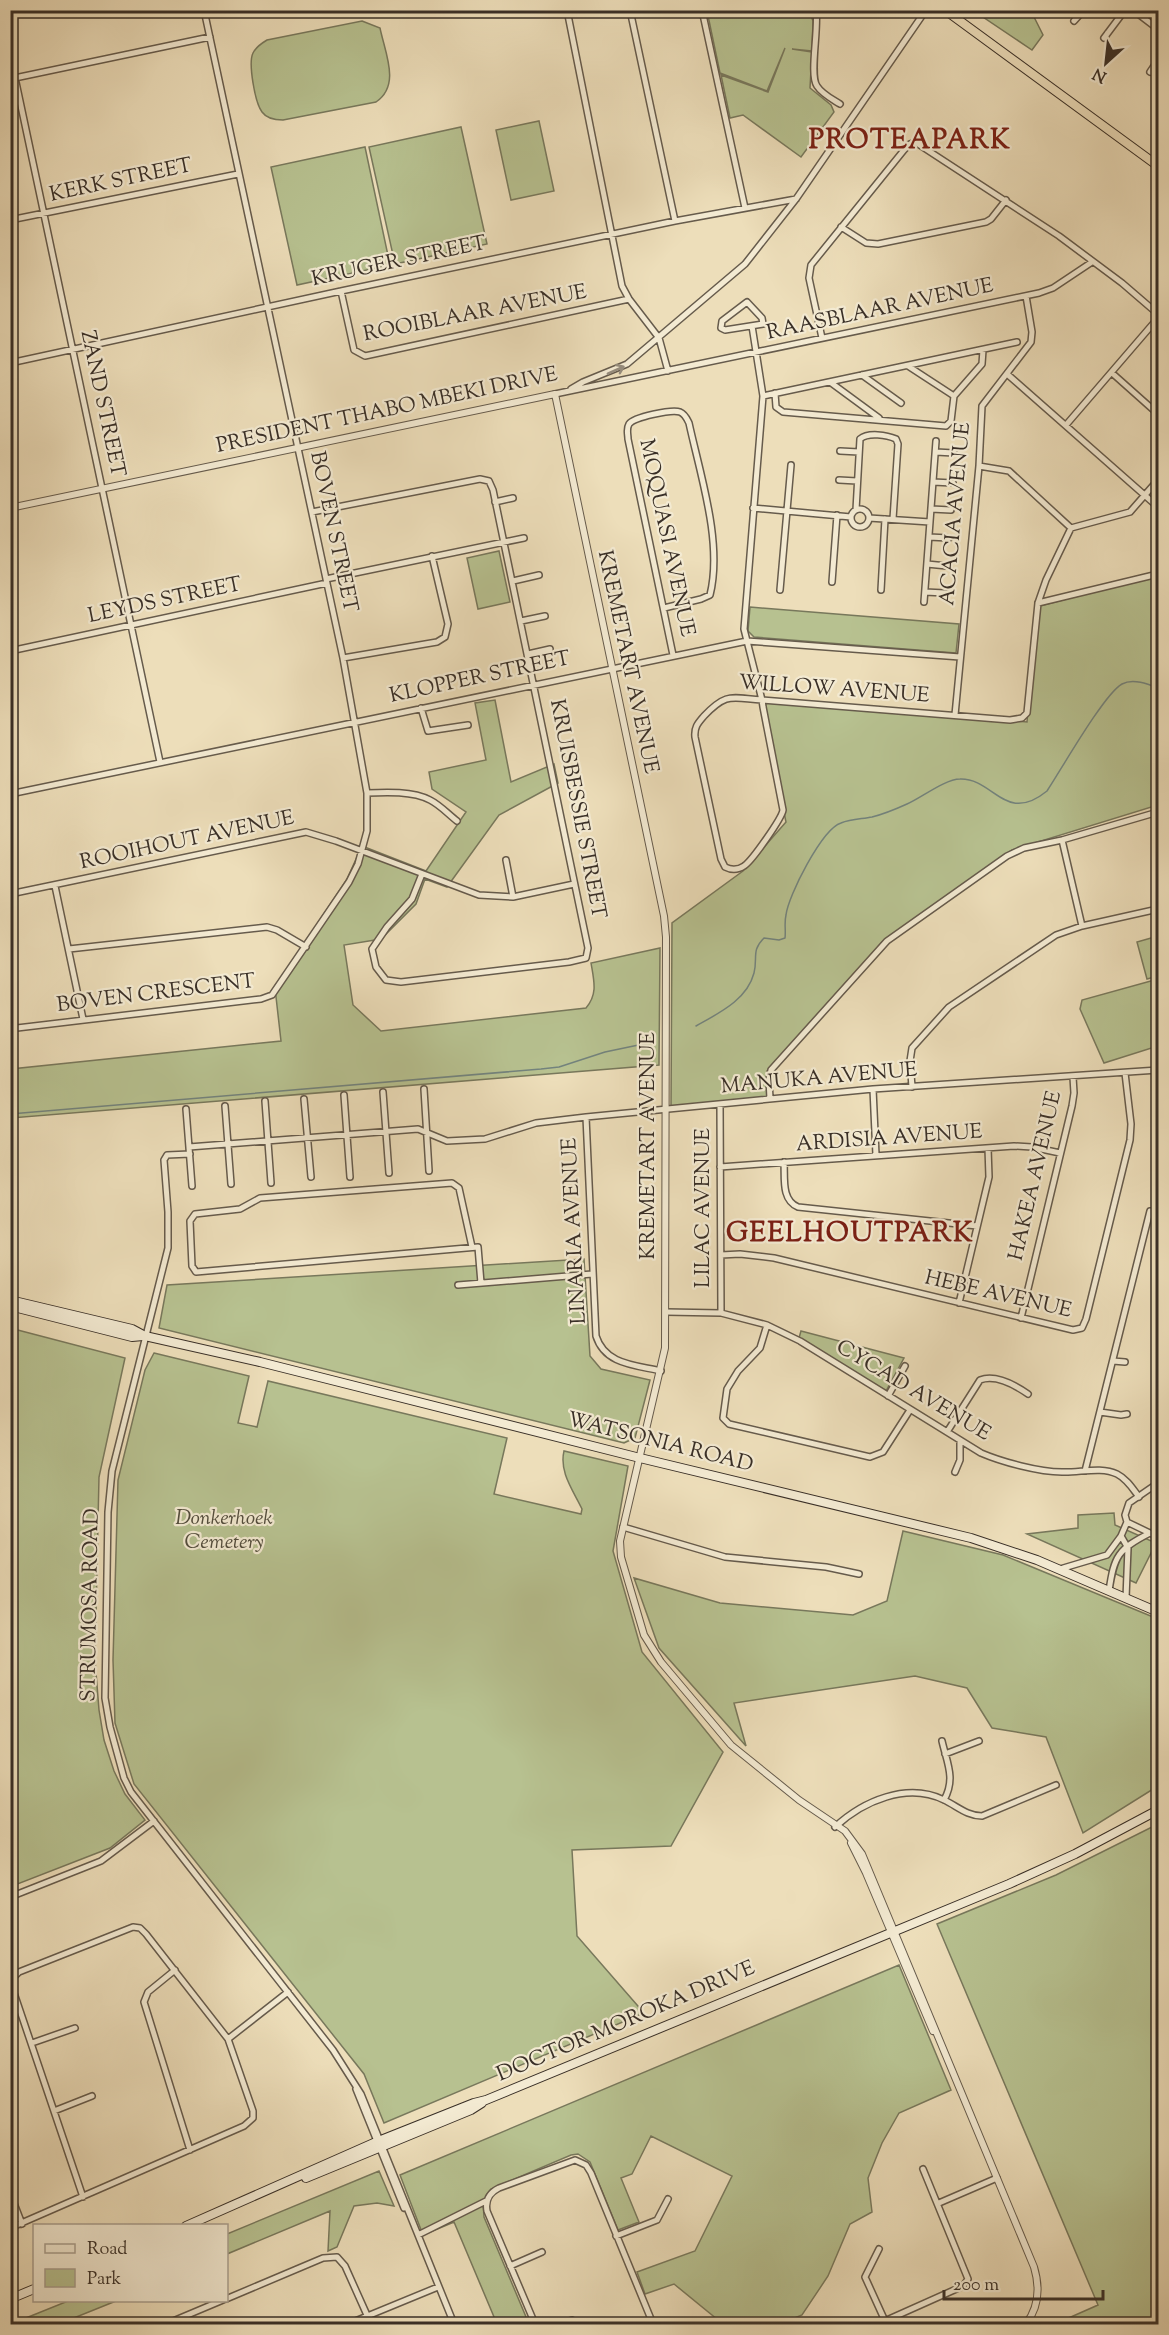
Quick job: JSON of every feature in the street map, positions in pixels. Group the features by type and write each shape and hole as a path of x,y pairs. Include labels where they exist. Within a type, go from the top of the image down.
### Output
{"highway":[{"path":"945,10 1158,166"}],"main road":[{"name":"WATSONIA ROAD","path":"10,1300 132,1329 144,1336 971,1538 1004,1547 1060,1569 1158,1612"},
{"name":"WATSONIA ROAD","path":"10,1306 132,1337 144,1336"},
{"name":"DOCTOR MOROKA DRIVE","path":"191,2224 264,2193 275,2186 780,1977 787,1971 1075,1854 1158,1810"},
{"path":"10,2299 33,2289"}],"street":[{"name":"BOVEN STREET","path":"204,10 343,658 368,793 367,831 363,851"},
{"path":"567,10 622,286 629,299 659,338 668,371"},
{"path":"630,10 675,221"},
{"path":"702,10 745,208"},
{"path":"816,10 813,79 821,91 840,104"},
{"name":"PRESIDENT THABO MBEKI DRIVE","path":"10,508 567,392 583,382 627,364 745,264 796,199 926,10"},
{"path":"1074,21 1084,10"},
{"path":"1104,38 1125,10"},
{"path":"1134,10 1158,28"},
{"path":"13,78 210,37"},
{"name":"ZAND STREET","path":"10,54 13,78 46,213 160,762"},
{"path":"1150,72 1158,60"},
{"path":"822,338 809,271 812,262 907,146 915,142 1006,200 1092,262 1158,316 1066,425"},
{"name":"KERK STREET","path":"10,220 238,174"},
{"name":"KRUGER STREET","path":"10,363 268,306 675,221 796,199"},
{"path":"841,227 866,243 878,244 986,222 1006,200"},
{"name":"RAASBLAAR AVENUE","path":"567,392 1026,296 1053,288 1092,262"},
{"name":"ROOIBLAAR AVENUE","path":"341,291 354,350 364,356 629,299"},
{"name":"ACACIA AVENUE","path":"955,715 979,466 982,406 1027,349 1032,337 1026,296"},
{"path":"745,302 764,321 762,325 752,326 725,330 720,326 722,321 745,302"},
{"path":"752,326 763,396 744,629 762,700"},
{"path":"763,396 1017,342"},
{"path":"775,393 776,407 779,411 946,426 951,423 954,396 982,364 983,350"},
{"path":"908,366 954,396"},
{"path":"1112,373 1158,414"},
{"path":"1007,374 1158,507"},
{"path":"862,375 900,403"},
{"path":"830,382 881,420"},
{"name":"KREMETART AVENUE","path":"555,394 664,916 666,937 665,1348 662,1371 623,1527 621,1557 644,1635 653,1652 731,1745 799,1800 836,1826 855,1850 928,2007 937,2036 1036,2275 1037,2297 1034,2310 1026,2325"},
{"name":"MOQUASI AVENUE","path":"664,608 710,595 713,536 689,423 681,412 638,418 627,428 673,655"},
{"path":"851,517 856,510 860,441 864,435 892,437 897,441 893,519"},
{"path":"924,603 936,441"},
{"path":"840,451 859,452"},
{"path":"936,452 954,453"},
{"path":"780,590 790,465"},
{"path":"979,466 1009,471 1071,528"},
{"name":"KRUISBESSIE STREET","path":"312,512 483,479 489,480 492,485 535,684 588,954 581,961 569,963 396,983 386,980 373,959 372,949 387,927 412,899 422,874"},
{"path":"839,480 857,482"},
{"path":"1038,603 1046,580 1071,528 1130,512 1158,480"},
{"path":"933,482 953,483"},
{"path":"495,502 513,498"},
{"path":"753,508 851,517"},
{"path":"931,509 951,510"},
{"path":"856,510 865,511 869,518"},
{"path":"832,582 837,515"},
{"path":"851,517 855,524 860,526 865,525 869,518"},
{"path":"869,518 930,522"},
{"path":"881,590 885,519"},
{"path":"929,537 949,538"},
{"name":"LEYDS STREET","path":"10,651 130,626 432,556 524,538"},
{"path":"343,658 437,642 445,637 448,624 432,556"},
{"path":"927,564 947,566"},
{"path":"1038,603 1158,574"},
{"path":"513,581 539,575"},
{"path":"925,592 945,593"},
{"name":"WILLOW AVENUE","path":"762,700 783,813 747,863 730,869 725,867 721,859 694,731 698,723 720,700 728,698 762,700 1010,720 1022,718 1027,713 1038,603"},
{"path":"521,621 545,616"},
{"name":"KLOPPER STREET","path":"10,794 747,641 960,657"},
{"path":"528,654 550,649"},
{"path":"421,708 428,731 468,725"},
{"path":"368,793 381,792 424,797 437,804 457,821"},
{"path":"770,1099 771,1070 887,941 1014,852 1158,812"},
{"name":"ROOIHOUT AVENUE","path":"10,894 306,832 479,895 513,897 574,884"},
{"path":"1062,840 1082,926"},
{"name":"BOVEN CRESCENT","path":"10,1023 17,1028 267,997 281,985 349,882 363,851"},
{"path":"506,860 513,897"},
{"path":"55,886 83,1019"},
{"path":"912,1087 910,1061 912,1048 937,1018 950,1007 1056,935 1082,926 1158,909"},
{"path":"69,949 267,927 306,946"},
{"name":"MANUKA AVENUE","path":"189,1147 416,1129 447,1141 485,1139 536,1123 586,1117 873,1089 1158,1070"},
{"name":"HEBE AVENUE","path":"721,1255 740,1254 774,1258 1073,1330 1082,1328 1130,1140 1131,1124 1125,1073"},
{"name":"HAKEA AVENUE","path":"1021,1318 1073,1100 1073,1077"},
{"path":"424,1089 429,1171"},
{"path":"873,1089 876,1155"},
{"path":"384,1092 389,1173"},
{"path":"344,1095 350,1177"},
{"path":"304,1099 311,1177"},
{"path":"265,1101 271,1183"},
{"name":"LILAC AVENUE","path":"720,1104 721,1312"},
{"path":"225,1106 231,1184"},
{"path":"186,1109 192,1186"},
{"name":"LINARIA AVENUE","path":"586,1117 592,1274 597,1336 605,1353 614,1359 662,1371"},
{"name":"ARDISIA AVENUE","path":"720,1167 1023,1146 1060,1153"},
{"path":"959,1303 989,1177 988,1148"},
{"name":"STRUMOSA ROAD","path":"190,1154 167,1155 164,1160 168,1248 144,1336 111,1479 108,1512 104,1683 107,1715 124,1778 131,1792 344,2065 356,2086 454,2325"},
{"path":"784,1162 787,1197 798,1207 976,1226"},
{"path":"472,1247 459,1188 452,1183 260,1198 240,1209 199,1212 193,1215 190,1221 192,1266 194,1271 200,1273 478,1247 481,1283"},
{"path":"1085,1471 1150,1211"},
{"path":"458,1285 592,1274"},
{"name":"CYCAD AVENUE","path":"666,1312 721,1312 767,1325 800,1341 960,1441 994,1458 1059,1472 1108,1471 1129,1484 1139,1497"},
{"path":"767,1325 760,1348 738,1371 727,1389 723,1418 729,1424 870,1457 883,1452 910,1410"},
{"path":"1113,1361 1125,1362"},
{"path":"888,1396 905,1366"},
{"path":"947,1432 980,1380 986,1378 1011,1383 1028,1394"},
{"path":"1100,1412 1127,1414"},
{"path":"955,1472 960,1460 960,1441"},
{"path":"1060,1569 1107,1555 1121,1536 1127,1522 1125,1515 1129,1503 1158,1483"},
{"path":"1127,1522 1158,1537"},
{"path":"623,1527 724,1557 826,1567 859,1574"},
{"path":"1109,1591 1113,1564 1128,1544 1150,1533"},
{"path":"1121,1536 1128,1544 1126,1598"},
{"path":"1107,1555 1113,1564"},
{"path":"942,1741 951,1784 944,1800"},
{"path":"945,1754 980,1741"},
{"path":"836,1826 867,1804 881,1799 920,1793 944,1800 970,1815 982,1816 1056,1785"},
{"path":"10,1897 101,1861 154,1821"},
{"path":"10,2228 22,2224 244,2126 253,2118 253,2111 228,2039 144,1931 136,1927 19,1972 14,1976 12,1984 83,2197"},
{"path":"175,1970 148,1992 144,2002 190,2150"},
{"path":"228,2039 288,1992"},
{"path":"32,2043 75,2028"},
{"path":"54,2111 92,2096"},
{"path":"535,2325 487,2211 486,2201 490,2193 499,2188 577,2160 586,2165 589,2170 652,2324"},
{"path":"878,2325 963,2286 967,2281 967,2274 923,2169"},
{"path":"939,2204 997,2178"},
{"path":"10,2193 22,2224"},
{"path":"616,2236 657,2220 668,2199"},
{"path":"418,2235 486,2201"},
{"path":"879,2249 865,2277 885,2321"},
{"path":"510,2266 542,2252"},
{"path":"228,2299 323,2258 337,2257 345,2266 371,2325"},
{"path":"348,2325 438,2288"},
{"path":"166,2325 220,2302"},
{"path":"560,2325 572,2319"}],"green space":[{"path":"809,10 813,21 812,51 792,49 812,52 810,88 831,105 834,112 801,157 743,115 730,118 721,75 768,92 785,48 767,91 720,73 707,11"},
{"path":"974,11 1031,11 1043,35 1032,50"},
{"path":"362,21 380,28 388,58 390,78 384,95 376,102 283,120 271,119 264,114 259,107 252,74 252,58 257,47 267,40"},
{"path":"539,121 554,191 511,200 496,130"},
{"path":"461,127 487,244 395,264 369,147"},
{"path":"365,147 390,265 297,285 271,167"},
{"path":"499,551 510,602 478,609 467,558"},
{"path":"1158,575 1158,805 1012,850 883,941 767,1071 770,1099 671,1109 672,923 743,871 786,822 761,700 1027,722 1036,607"},
{"path":"750,607 959,624 956,653 754,637 748,631"},
{"path":"495,700 511,782 554,764 558,783 499,815 447,887 425,879 416,904 381,939 344,945 353,1005 381,1031 586,1008 594,992 591,963 660,948 659,1065 11,1118 11,1069 281,1041 275,988 347,879 362,846 426,871 466,812 432,789 429,772 486,760 475,703"},
{"path":"1158,936 1158,976 1147,979 1137,942"},
{"path":"1158,979 1158,1046 1104,1063 1080,1009 1082,1000"},
{"path":"584,1259 590,1356 601,1369 650,1380 635,1438 624,1443 159,1328 167,1285"},
{"path":"10,1328 125,1358 99,1477 95,1660 104,1740 114,1771 125,1794 145,1820 110,1848 15,1885 14,1779 10,1778"},
{"path":"801,1331 904,1358 886,1391 799,1338"},
{"name":"Donkerhoek Cemetery","path":"154,1353 249,1376 238,1423 257,1427 268,1381 507,1438 494,1494 581,1514 582,1509 565,1474 564,1451 628,1466 613,1551 642,1652 723,1752 671,1846 572,1850 577,1936 644,2013 384,2123 364,2074 134,1784 115,1723 113,1660 118,1480 145,1370"},
{"path":"1114,1513 1115,1525 1156,1543 1136,1583 1027,1534 1078,1528 1078,1515"},
{"path":"903,1531 1003,1555 1158,1619 1158,1786 1083,1833 1046,1737 992,1728 967,1688 915,1676 734,1703 746,1746 659,1648 634,1578 720,1603 853,1615 887,1601"},
{"path":"1158,1824 1158,2324 1055,2324 1098,2305 937,1924 1056,1875"},
{"path":"899,1965 951,2090 899,2113 882,2143 868,2178 872,2212 850,2224 828,2276 802,2315 780,2324 723,2324 674,2284 645,2294 637,2272 695,2251 732,2176 651,2136 632,2174 621,2178 639,2222 618,2230 590,2162 578,2154 491,2189 486,2195 484,2217 529,2324 497,2324 454,2222 423,2235 400,2175"},
{"path":"379,2171 394,2206 377,2203 354,2206 337,2247 328,2251 330,2211 228,2254 228,2234"},
{"path":"66,2302 114,2302 59,2324 11,2324"}],"waterway":[{"path":"696,1026 731,1005 745,991 754,973 758,947 764,938 779,940 785,938 785,918 799,879 816,850 833,828 841,823 894,810 940,785 960,779 982,785 1010,802 1020,803 1033,800 1047,791 1094,717 1114,691 1126,682 1140,682 1158,688"},
{"path":"10,1114 559,1067 605,1052 648,1043"}],"district":[{"name":"PROTEAPARK","path":"910,141"},
{"name":"GEELHOUTPARK","path":"850,1234"}]}
